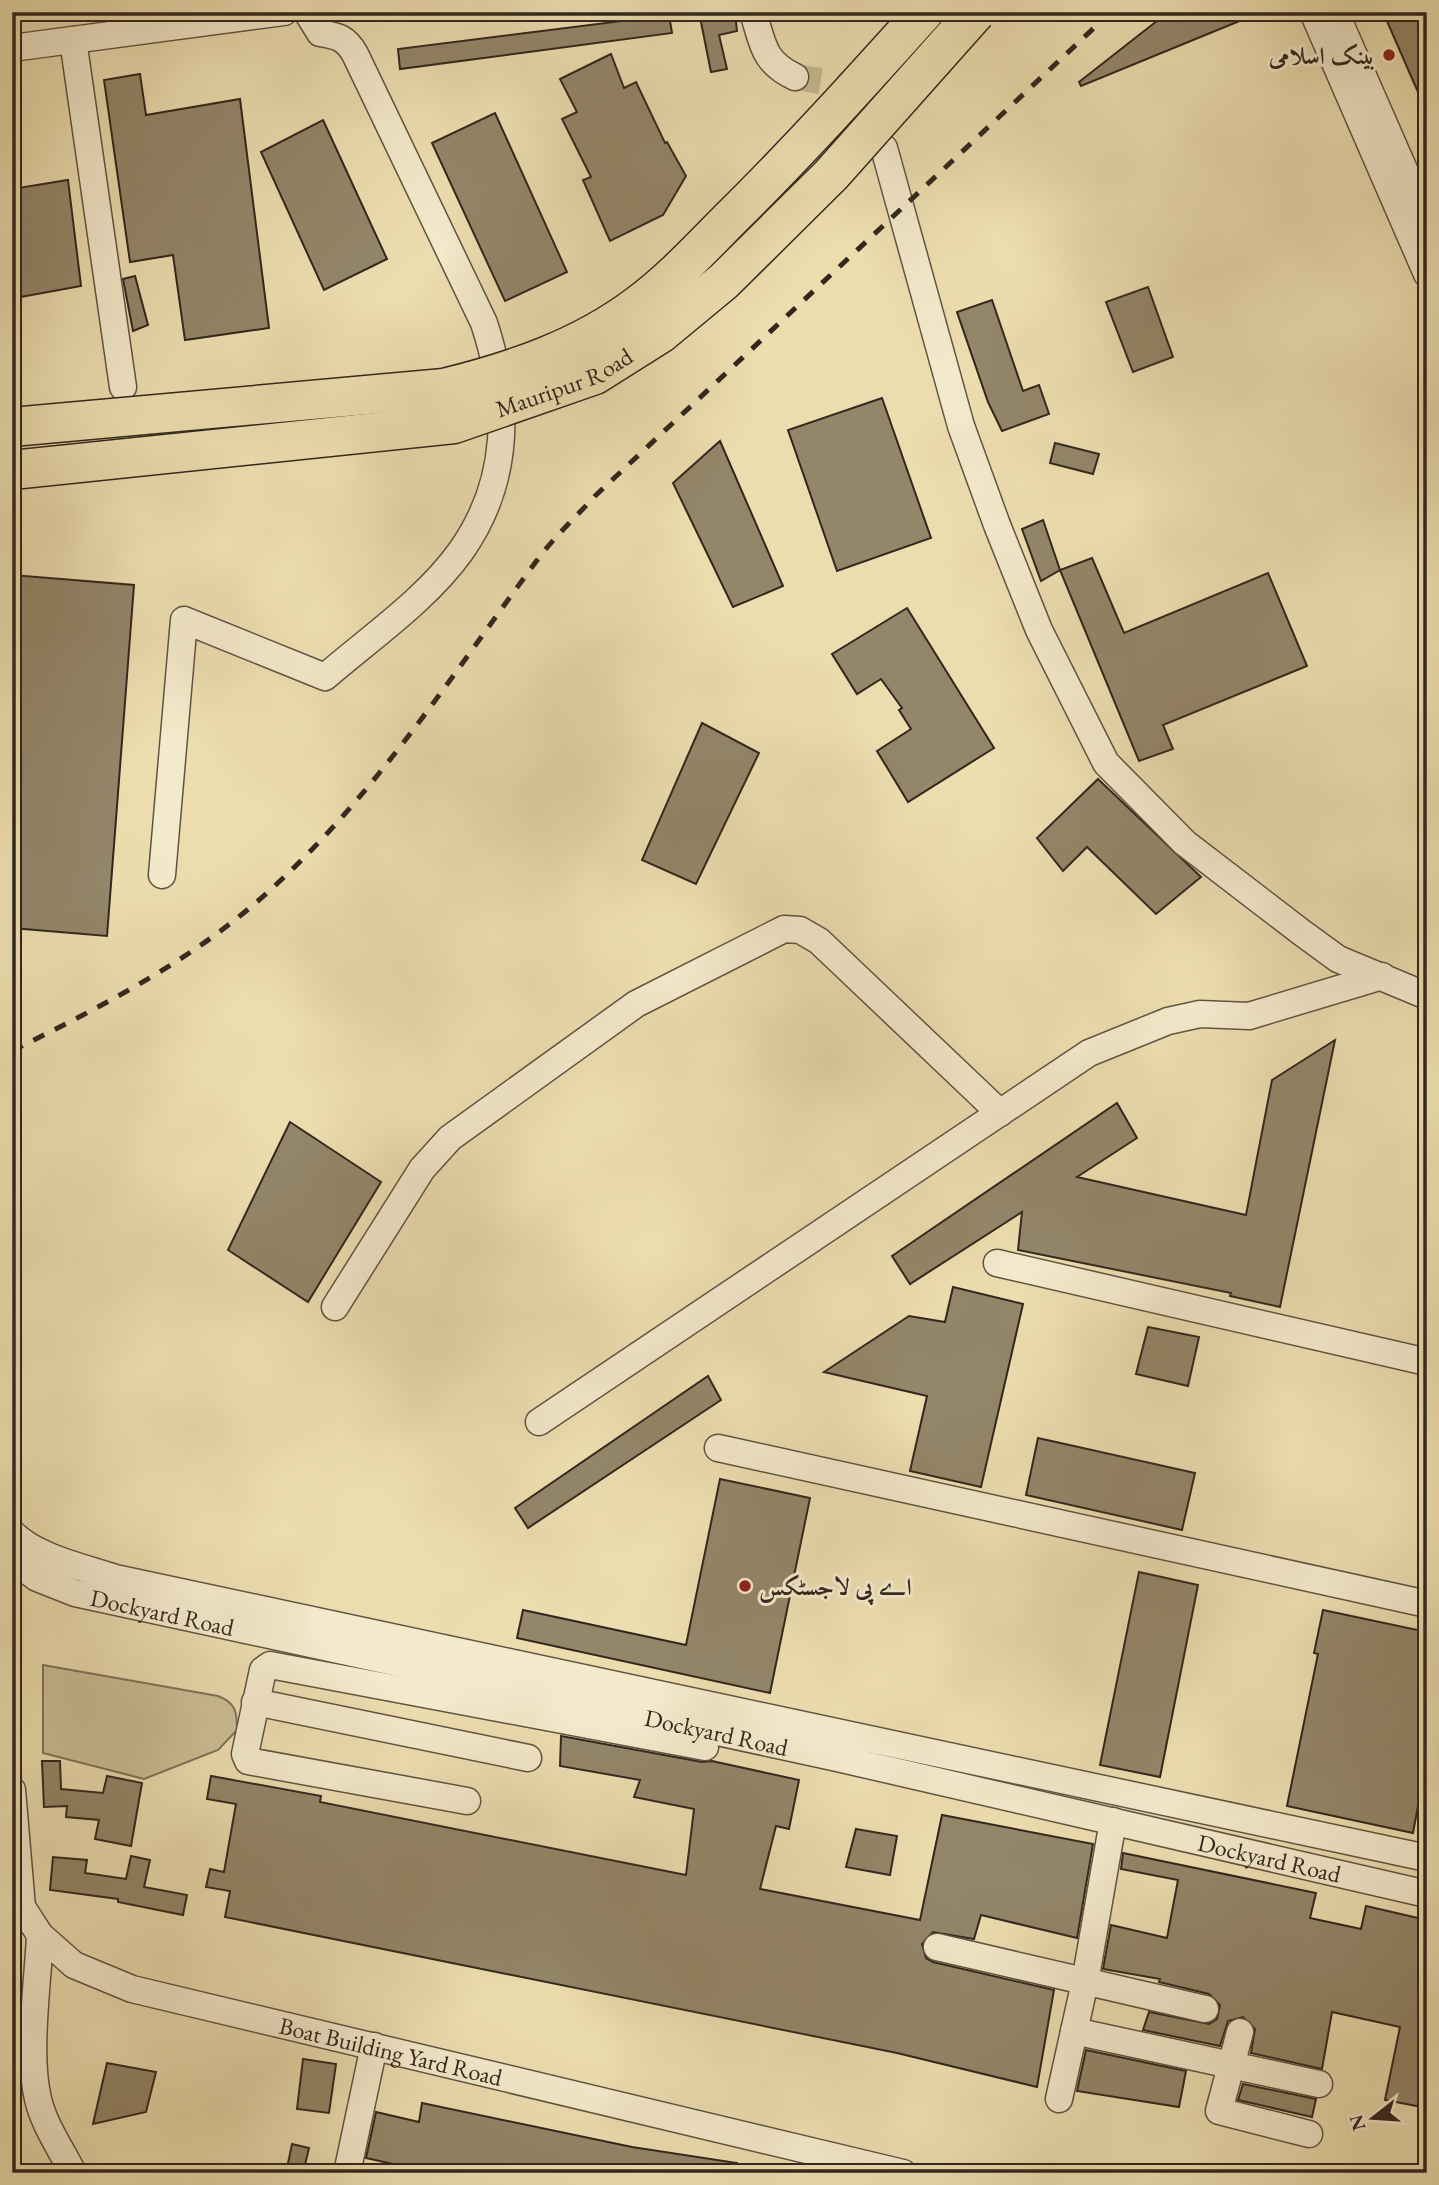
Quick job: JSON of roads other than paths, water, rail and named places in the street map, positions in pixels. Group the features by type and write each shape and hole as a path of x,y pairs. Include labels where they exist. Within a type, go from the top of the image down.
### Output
{"highway":[{"name":"Mauripur Road","path":"12,427 444,388 512,371 580,341 638,305 693,256 806,144 924,12"},
{"name":"Mauripur Road","path":"12,470 454,424 595,375 660,334 724,281 831,175 976,12"}],"street":[{"path":"12,48 198,18 284,12"},
{"path":"162,875 184,620 325,677 424,591 460,552 476,526 501,460 503,439 494,354 484,323 348,42 339,36 320,33 307,12"},
{"path":"753,12 765,49 775,68 795,77"},
{"path":"1313,12 1427,274"},
{"path":"1335,12 1427,222"},
{"path":"73,40 123,387"},
{"path":"884,148 961,426 1039,631 1106,763 1185,843 1338,959 1427,996"},
{"path":"335,1307 422,1169 450,1138 636,1004 784,929 800,930 819,941 1000,1113"},
{"path":"539,1422 1089,1053 1167,1021 1200,1014 1249,1016 1382,976"},
{"path":"997,1263 1427,1362"},
{"path":"718,1448 1427,1604"},
{"name":"Dockyard Road","path":"12,1533 20,1541 67,1562 115,1578 835,1745 868,1765 1427,1894"},
{"name":"Dockyard Road","path":"12,1560 37,1577 75,1593 835,1745 1427,1858"},
{"path":"467,1801 248,1761 245,1755 263,1670 270,1665 835,1772 868,1765"},
{"path":"255,1702 527,1758"},
{"name":"Boat Building Yard Road","path":"12,1790 17,1906 40,1935 74,1965 132,1989 903,2173"},
{"path":"1059,2099 1085,1982 1113,1821"},
{"path":"40,1935 34,2075 38,2100 47,2124 73,2173"},
{"path":"937,1947 1205,2009"},
{"path":"1074,2031 1319,2084"},
{"path":"1240,2032 1219,2111 1309,2134"},
{"path":"347,2173 374,2046"}],"tunnel":[{"path":"795,77 833,83 864,103"}],"railway":[{"path":"12,1051 167,968 252,906 293,868 332,828 403,743 542,554 595,496 1111,12"}],"place":[{"name":"بینک اسلامی","path":"1389,55"},
{"name":"اے پی لاجسٹکس","path":"745,1586"}]}
